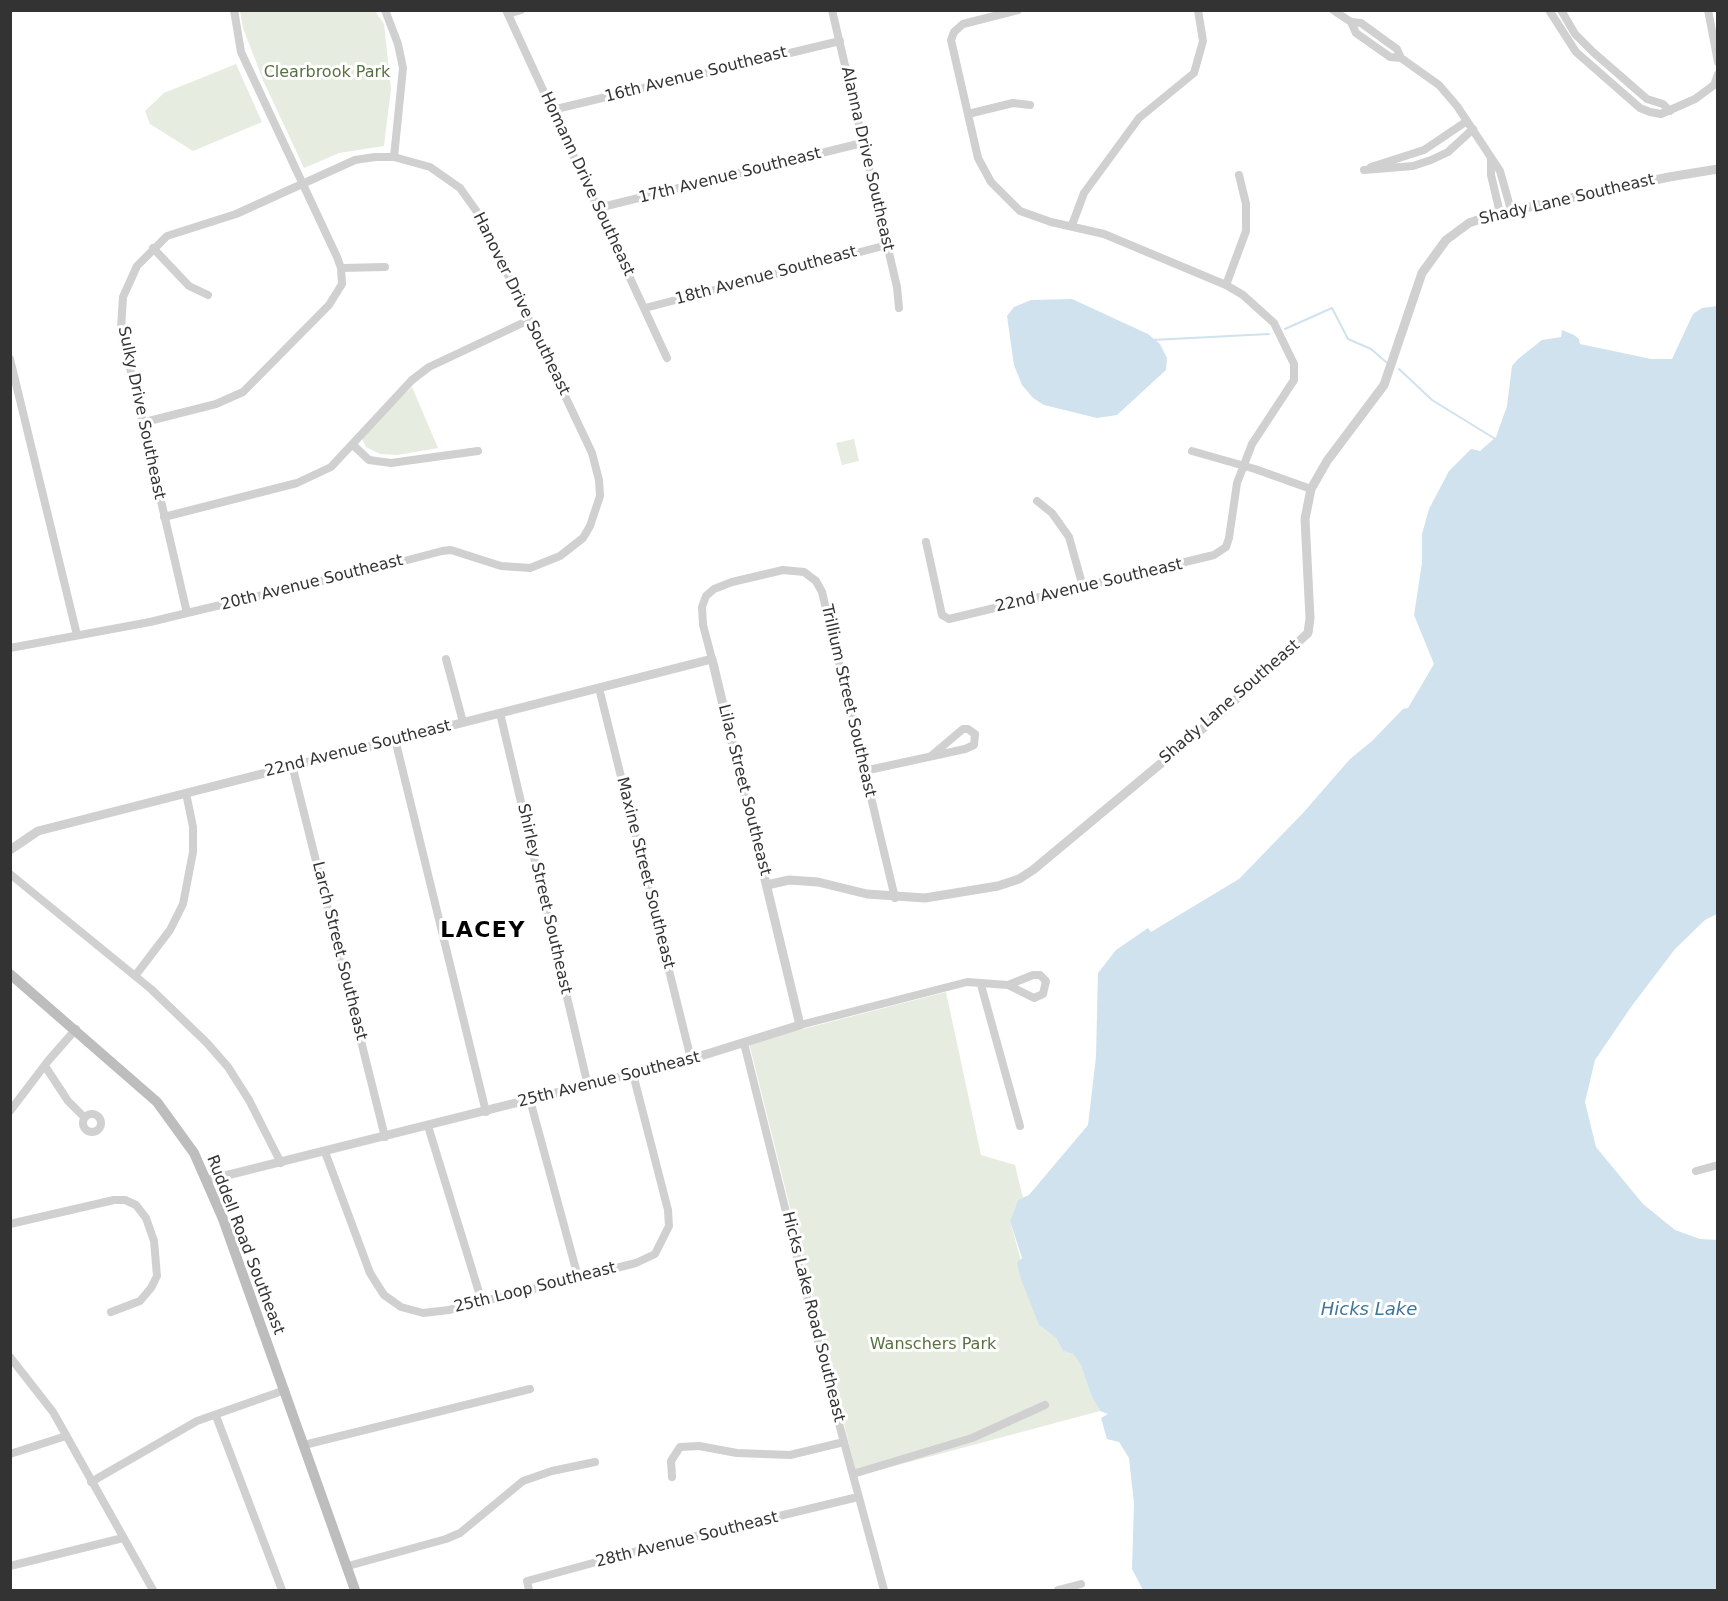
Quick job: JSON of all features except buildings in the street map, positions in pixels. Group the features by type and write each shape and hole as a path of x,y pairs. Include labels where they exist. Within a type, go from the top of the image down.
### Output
{"main road":[{"name":"Ruddell Road Southeast","path":"10,974 76,1029 156,1102 174,1123 208,1180 355,1590"}],"street":[{"path":"141,423 216,404 243,392 329,305 342,284 341,268 241,52 234,10"},
{"path":"385,10 398,44 403,68 394,158"},
{"path":"507,12 521,10"},
{"name":"Alanna Drive Southeast","path":"832,10 887,245 899,308"},
{"path":"1018,10 963,24 954,32 951,40 978,158 984,171 999,192 1020,211 1051,222 1104,234 1226,285 1255,303 1274,323 1295,370 1294,380 1260,428 1243,465"},
{"path":"1072,225 1084,193 1139,118 1194,73 1203,41 1198,10"},
{"path":"1333,10 1351,22 1356,33 1390,57 1401,58 1439,85 1473,129 1500,171 1511,210"},
{"path":"1549,10 1576,52 1640,108 1661,114 1670,111 1714,85 1718,74"},
{"path":"1561,10 1575,34 1593,52 1647,99 1663,104 1670,111"},
{"path":"1708,10 1718,62"},
{"name":"Homann Drive Southeast","path":"507,12 667,358"},
{"name":"16th Avenue Southeast","path":"552,110 840,40"},
{"path":"968,114 1013,104 1030,105"},
{"path":"1467,121 1424,150 1364,170 1413,166 1431,160 1448,152 1473,129"},
{"name":"17th Avenue Southeast","path":"598,208 862,144"},
{"path":"1491,157 1491,175 1500,213"},
{"name":"Hanover Drive Southeast","path":"303,183 355,160 394,158 430,167 470,198 592,453 599,480 596,511 583,537 573,548 544,564"},
{"name":"Shady Lane Southeast","path":"767,885 789,880 818,882 867,894 895,898 925,898 974,891 1003,884 1029,873 1219,715 1302,642 1308,633 1310,618 1305,519 1311,489 1323,466 1384,385 1427,262 1457,230 1481,218 1511,210 1718,169"},
{"path":"1226,285 1246,231 1246,204 1239,175"},
{"name":"Sulky Drive Southeast","path":"187,613 123,346 121,312 127,285 137,266 167,236 236,214 303,183"},
{"name":"18th Avenue Southeast","path":"645,308 887,245"},
{"path":"153,248 189,286 208,295"},
{"path":"341,268 385,267"},
{"path":"164,517 297,483 331,467 412,380 429,367 529,320"},
{"path":"10,359 77,635"},
{"path":"353,445 369,460 391,463 478,451"},
{"path":"1192,451 1243,465 1311,489"},
{"name":"22nd Avenue Southeast","path":"926,542 942,615 949,618 1083,587 1214,555 1226,547 1232,529 1243,465"},
{"path":"1037,501 1052,513 1069,537 1083,587"},
{"name":"20th Avenue Southeast","path":"10,648 187,613 451,549 501,566 530,568 544,564"},
{"name":"Trillium Street Southeast","path":"743,579 791,570 807,574 819,585 895,898"},
{"name":"Lilac Street Southeast","path":"743,579 723,585 706,596 702,607 703,626 800,1025"},
{"name":"22nd Avenue Southeast","path":"10,850 39,831 712,658"},
{"path":"446,659 463,722"},
{"name":"Maxine Street Southeast","path":"599,688 691,1059"},
{"name":"Shirley Street Southeast","path":"500,713 588,1086"},
{"path":"864,771 965,749 974,745 975,734 968,729 963,729 931,756"},
{"path":"395,739 486,1112"},
{"name":"Larch Street Southeast","path":"292,765 385,1137"},
{"path":"135,976 170,930 183,904 193,852 193,827 186,793"},
{"path":"10,874 135,976 207,1043 228,1067 258,1115 281,1162"},
{"name":"25th Avenue Southeast","path":"208,1180 588,1086 691,1059 800,1025 967,982 981,985 1008,985 1033,975 1040,975 1046,981 1043,994 1034,998 1008,985"},
{"path":"981,985 1020,1126"},
{"path":"10,1111 76,1029"},
{"name":"Hicks Lake Road Southeast","path":"744,1043 858,1497 884,1590"},
{"path":"45,1066 68,1101 84,1117"},
{"name":"25th Loop Southeast","path":"325,1152 370,1273 384,1295 400,1307 423,1313 449,1310 636,1263 656,1254 669,1226 668,1210 633,1074"},
{"path":"530,1100 578,1277"},
{"path":"428,1126 482,1302"},
{"path":"1696,1171 1718,1165"},
{"path":"10,1224 114,1200 125,1200 136,1205 146,1218 154,1241 157,1276 140,1301 111,1312"},
{"path":"10,1357 53,1412 153,1590"},
{"path":"304,1445 530,1389"},
{"path":"92,1482 197,1421 285,1390"},
{"path":"853,1474 972,1438 1045,1405"},
{"path":"216,1416 282,1590"},
{"path":"10,1454 66,1436"},
{"path":"672,1477 671,1461 680,1447 699,1446 737,1453 790,1455 844,1442"},
{"path":"348,1566 446,1539 460,1533 523,1481 552,1471 595,1462"},
{"name":"28th Avenue Southeast","path":"529,1590 527,1581 655,1546 858,1497"},
{"path":"10,1566 123,1538"},
{"path":"1058,1590 1081,1584"}],"green space":[{"name":"Clearbrook Park","path":"240,11 375,11 384,24 391,89 384,146 339,153 304,168 263,80 243,28"},
{"path":"236,64 262,122 193,151 150,124 145,111 164,93"},
{"path":"412,387 438,448 397,455 380,454 366,447 362,439 372,425"},
{"path":"854,439 859,461 842,465 836,443"},
{"name":"Wanschers Park","path":"946,992 981,1155 1015,1165 1023,1198 1018,1200 1010,1221 1039,1325 1056,1338 1063,1351 1073,1354 1081,1365 1091,1395 1100,1411 857,1476 749,1043"}],"water":[{"path":"1072,299 1148,334 1160,344 1167,358 1166,370 1117,415 1097,418 1044,405 1033,398 1022,385 1014,365 1007,316 1014,307 1031,300"},
{"name":"Hicks Lake","path":"1717,306 1717,914 1705,920 1675,949 1631,1007 1595,1060 1585,1102 1596,1147 1643,1204 1675,1230 1700,1239 1717,1240 1717,1590 1143,1590 1132,1569 1134,1503 1129,1458 1119,1442 1107,1439 1101,1418 1108,1414 1100,1411 1091,1395 1081,1365 1073,1354 1063,1351 1056,1338 1039,1325 1021,1279 1017,1263 1022,1258 1010,1221 1018,1200 1029,1195 1088,1125 1096,1057 1098,973 1116,950 1148,928 1151,932 1239,879 1303,813 1350,759 1372,741 1403,709 1408,708 1434,664 1414,615 1422,563 1422,534 1429,509 1449,471 1471,449 1480,451 1496,437 1507,406 1512,366 1518,359 1542,340 1561,337 1562,330 1574,335 1579,339 1580,344 1651,359 1672,359 1693,314 1702,308"}],"waterway":[{"path":"1285,329 1332,308 1348,339 1371,349 1386,362"},
{"path":"1152,340 1269,334"},
{"path":"1399,369 1432,400 1497,440"}],"district":[{"name":"LACEY","path":"483,931"}]}
